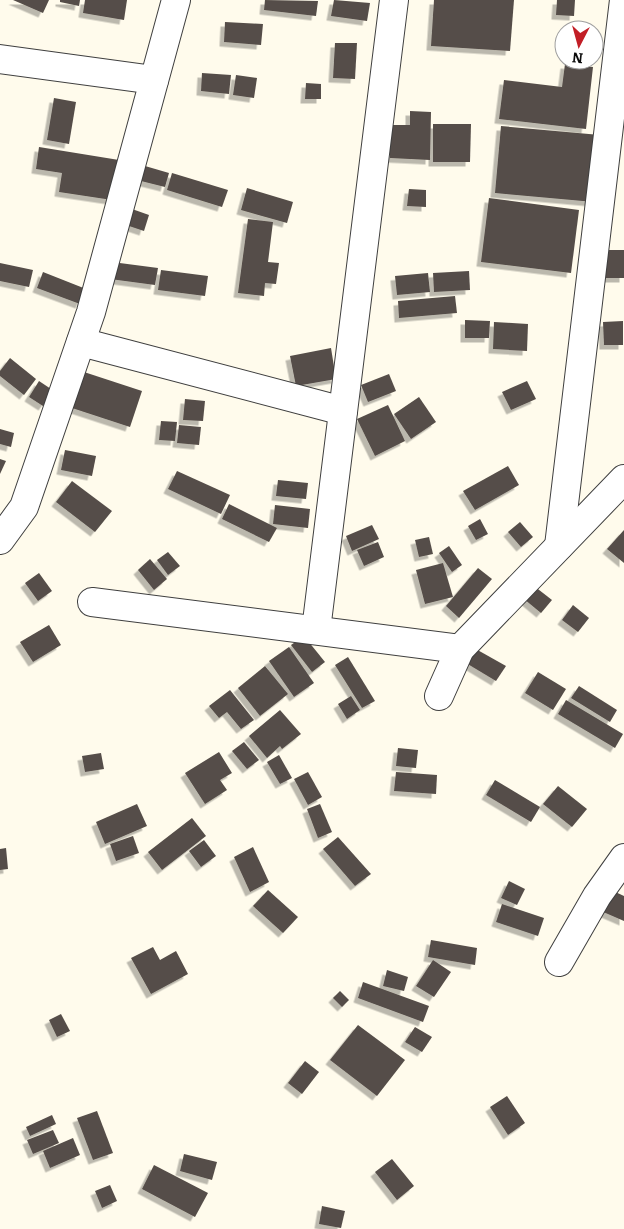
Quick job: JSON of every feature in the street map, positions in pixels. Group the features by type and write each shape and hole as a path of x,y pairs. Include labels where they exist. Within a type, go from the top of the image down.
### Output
{"street":[{"path":"0,540 24,507 91,312 176,0"},
{"path":"316,630 394,0"},
{"path":"559,546 624,0"},
{"path":"0,59 154,80"},
{"path":"81,342 343,411"},
{"path":"439,696 460,649 624,479"},
{"path":"92,602 460,649"},
{"path":"559,962 596,896 624,858"}],"building":[{"path":"13,0 49,0 43,13"},
{"path":"60,0 80,0 79,6 60,2"},
{"path":"85,0 127,0 124,20 83,13"},
{"path":"265,0 318,1 316,16 264,10"},
{"path":"334,0 370,3 367,21 331,16"},
{"path":"434,0 514,0 510,51 431,46"},
{"path":"557,0 575,0 574,16 556,15"},
{"path":"225,22 263,24 261,45 224,42"},
{"path":"335,43 357,43 355,79 333,78"},
{"path":"564,70 593,70 586,129 499,119 504,80 562,87"},
{"path":"202,73 231,75 229,94 201,91"},
{"path":"236,75 257,78 254,98 233,95"},
{"path":"306,83 321,84 321,99 305,99"},
{"path":"54,98 76,102 69,144 47,140"},
{"path":"410,111 431,112 430,160 390,158 390,125 410,125"},
{"path":"433,124 471,124 470,162 433,162"},
{"path":"501,126 600,135 594,202 495,193"},
{"path":"39,147 119,160 112,200 59,192 62,173 36,169"},
{"path":"145,166 169,173 165,187 141,181"},
{"path":"172,173 228,190 222,207 167,190"},
{"path":"247,188 293,202 287,223 241,210"},
{"path":"409,189 426,190 426,207 407,206"},
{"path":"489,198 579,210 571,273 481,262"},
{"path":"132,209 149,215 144,231 126,225"},
{"path":"248,219 273,222 268,262 279,263 276,284 265,283 264,296 238,293"},
{"path":"602,250 624,250 624,278 602,278"},
{"path":"112,262 158,268 155,285 110,279"},
{"path":"0,263 33,270 29,287 0,281"},
{"path":"161,270 208,276 205,296 158,290"},
{"path":"469,271 470,290 434,292 433,273"},
{"path":"43,272 86,289 80,304 37,288"},
{"path":"428,273 430,292 397,295 395,276"},
{"path":"455,296 457,313 399,318 398,301"},
{"path":"465,320 490,321 489,338 465,338"},
{"path":"623,321 623,345 604,345 603,322"},
{"path":"494,322 528,324 527,351 493,349"},
{"path":"331,348 336,379 296,386 290,356"},
{"path":"10,358 36,379 24,395 0,376 0,371"},
{"path":"84,372 142,391 130,427 72,408"},
{"path":"389,374 396,391 368,402 361,385"},
{"path":"39,381 54,391 43,406 29,397"},
{"path":"527,381 536,399 511,410 502,392"},
{"path":"419,397 436,422 411,439 394,414"},
{"path":"185,399 205,401 203,421 183,420"},
{"path":"388,405 405,441 375,456 357,419"},
{"path":"161,421 177,422 175,441 159,440"},
{"path":"179,425 201,427 199,445 177,443"},
{"path":"0,429 14,433 11,447 0,444"},
{"path":"65,450 96,456 92,476 61,470"},
{"path":"0,459 6,461 0,474"},
{"path":"508,466 519,485 475,510 463,491"},
{"path":"177,471 230,495 221,514 168,489"},
{"path":"278,480 308,483 306,499 276,496"},
{"path":"72,481 112,511 95,532 56,502"},
{"path":"229,504 277,528 269,542 222,519"},
{"path":"275,505 310,509 308,528 273,524"},
{"path":"480,519 488,534 476,540 468,526"},
{"path":"520,522 533,537 521,547 508,532"},
{"path":"372,525 379,539 352,551 346,536"},
{"path":"624,530 624,563 607,549"},
{"path":"429,537 433,554 419,557 415,540"},
{"path":"378,542 384,557 364,566 357,550"},
{"path":"449,546 462,565 452,572 439,553"},
{"path":"168,552 180,566 168,575 157,560"},
{"path":"150,559 167,579 154,590 138,570"},
{"path":"443,563 453,597 425,604 416,570"},
{"path":"478,568 492,579 459,618 446,606"},
{"path":"39,573 52,591 38,601 25,583"},
{"path":"534,586 552,600 541,613 524,599"},
{"path":"573,605 589,618 578,632 562,620"},
{"path":"49,625 61,645 33,662 20,642"},
{"path":"304,636 325,662 312,672 291,645"},
{"path":"289,647 314,683 294,697 269,661"},
{"path":"474,648 506,666 496,681 466,663"},
{"path":"348,657 375,701 362,708 335,665"},
{"path":"265,666 288,694 260,716 238,688"},
{"path":"538,672 566,689 553,710 525,693"},
{"path":"579,686 617,710 610,722 571,698"},
{"path":"230,690 254,720 241,729 227,712 219,718 209,706"},
{"path":"351,696 360,710 347,719 338,704"},
{"path":"566,700 623,734 615,748 558,714"},
{"path":"280,710 301,734 282,749 280,746 267,758 249,736"},
{"path":"244,742 259,760 247,769 232,751"},
{"path":"398,748 418,750 416,768 396,766"},
{"path":"219,752 232,773 220,780 227,790 205,804 185,773"},
{"path":"101,753 104,769 85,772 82,756"},
{"path":"279,755 292,778 280,784 267,762"},
{"path":"308,772 322,797 308,805 294,779"},
{"path":"396,772 437,775 436,794 394,791"},
{"path":"495,780 540,807 531,822 486,795"},
{"path":"558,786 587,809 572,827 543,804"},
{"path":"137,804 147,826 105,844 96,822"},
{"path":"320,804 332,832 318,838 307,809"},
{"path":"192,818 206,836 162,870 148,852"},
{"path":"133,836 139,853 116,861 110,844"},
{"path":"338,837 371,874 355,886 323,849"},
{"path":"204,840 216,856 201,867 189,851"},
{"path":"253,847 269,882 250,892 234,857"},
{"path":"6,848 8,869 0,870 0,849"},
{"path":"509,881 525,889 517,905 501,898"},
{"path":"268,890 298,917 283,933 253,906"},
{"path":"611,890 624,896 624,921 601,911"},
{"path":"502,904 544,918 538,936 496,922"},
{"path":"431,940 477,948 475,965 428,957"},
{"path":"153,947 160,960 176,951 188,974 151,994 131,958"},
{"path":"433,960 451,972 434,997 416,986"},
{"path":"387,970 408,977 404,991 383,986"},
{"path":"363,982 429,1006 423,1022 358,998"},
{"path":"340,991 349,1000 342,1007 333,998"},
{"path":"61,1014 70,1031 57,1037 49,1020"},
{"path":"358,1025 405,1060 377,1096 330,1060"},
{"path":"415,1027 432,1037 422,1052 405,1042"},
{"path":"305,1061 319,1072 302,1094 288,1083"},
{"path":"507,1096 525,1123 508,1135 490,1107"},
{"path":"97,1111 113,1153 93,1160 77,1118"},
{"path":"52,1115 56,1124 30,1136 26,1127"},
{"path":"53,1130 59,1143 33,1154 27,1140"},
{"path":"73,1138 80,1155 50,1168 43,1151"},
{"path":"184,1154 217,1162 212,1180 180,1171"},
{"path":"392,1159 414,1186 397,1200 375,1172"},
{"path":"154,1165 208,1193 195,1217 142,1189"},
{"path":"110,1185 117,1201 102,1208 95,1191"},
{"path":"322,1206 345,1211 341,1228 319,1224"}]}
